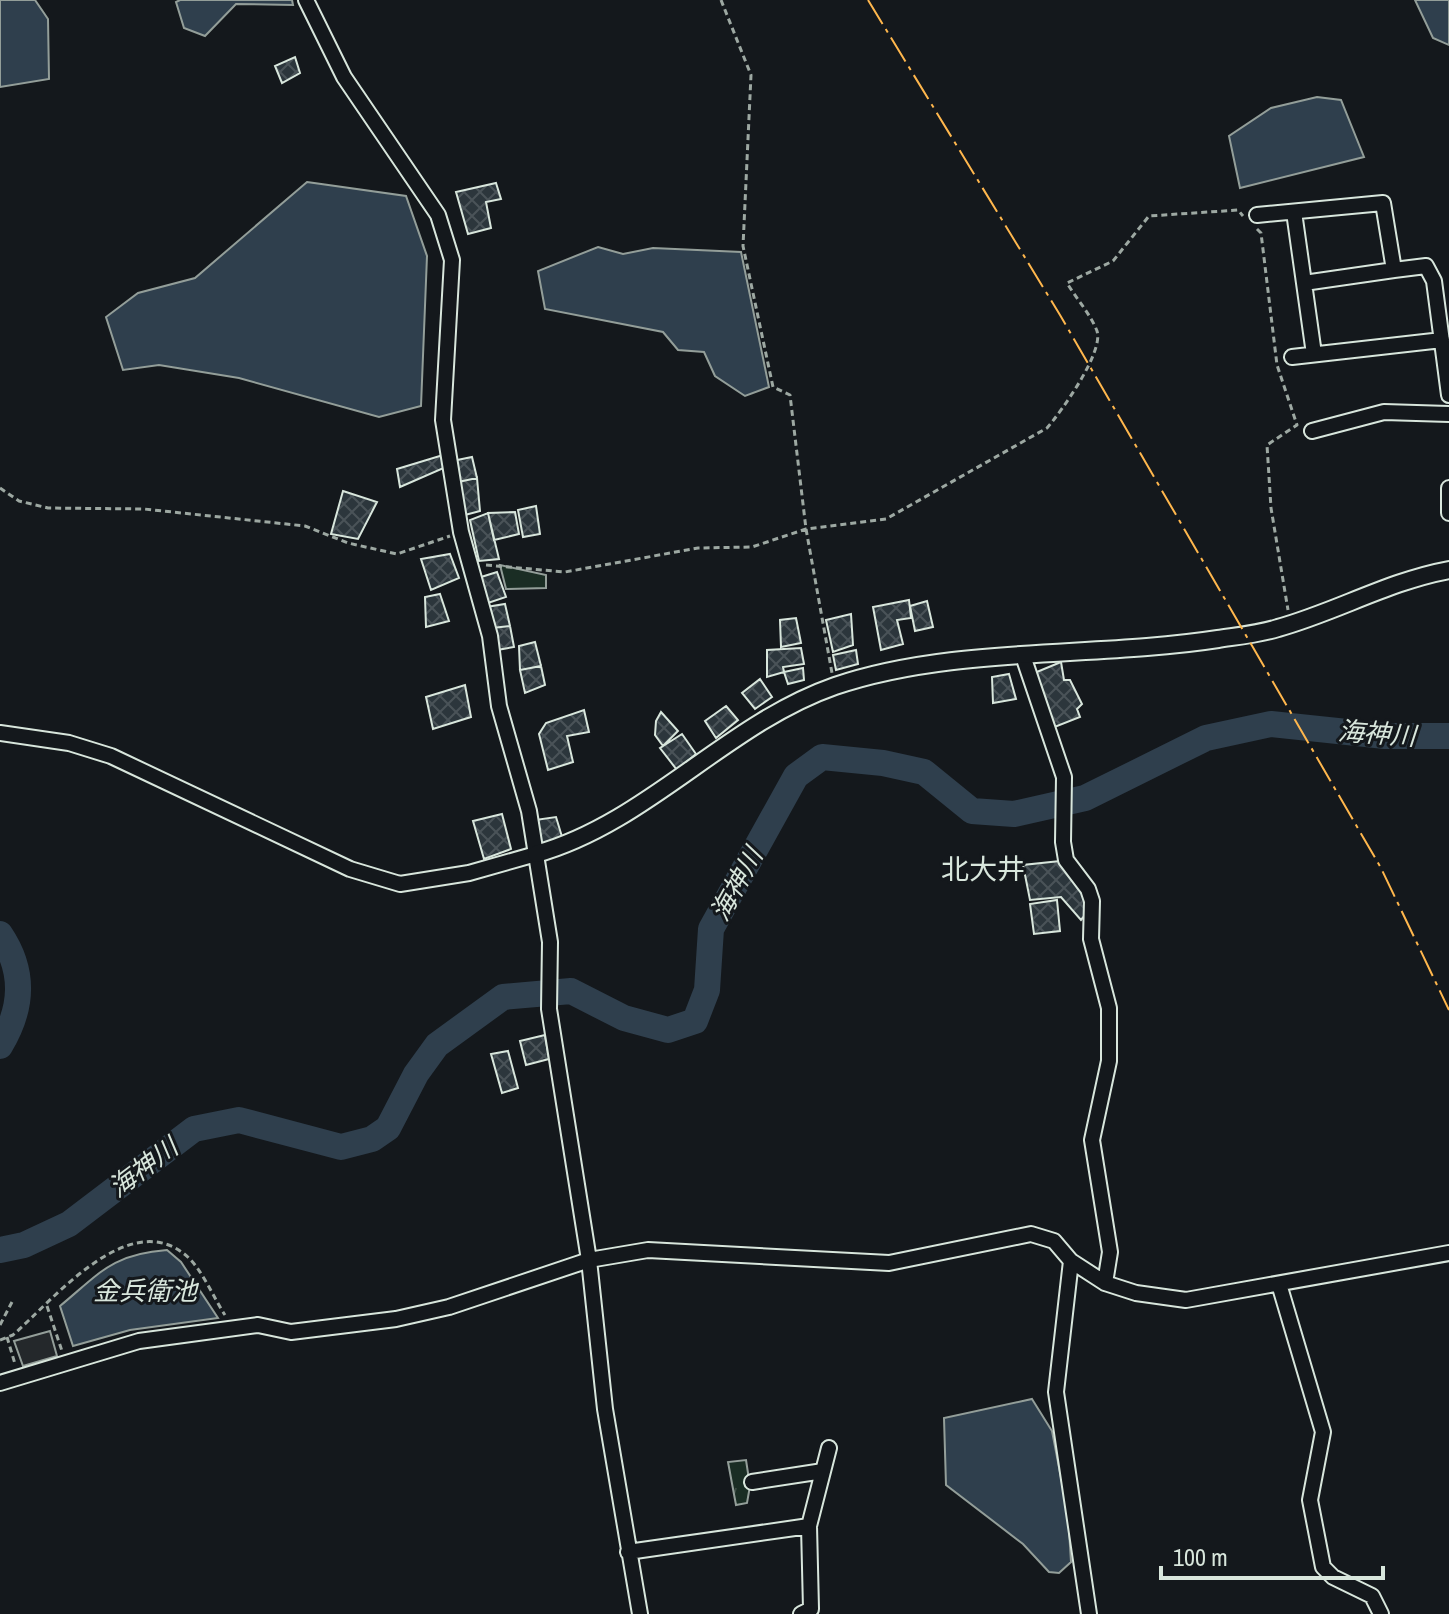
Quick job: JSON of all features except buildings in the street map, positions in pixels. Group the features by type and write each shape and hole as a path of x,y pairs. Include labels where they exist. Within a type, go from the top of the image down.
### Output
{"street":[{"path":"306,0 344,77 438,215 452,260 443,420 461,532 490,636 499,706 529,811 550,970 549,1009 589,1260 605,1409 640,1614"},
{"path":"1252,220 1294,212 1383,203 1394,270"},
{"path":"1294,212 1314,354"},
{"path":"1304,283 1426,266 1434,281 1449,395"},
{"path":"1292,357 1442,340"},
{"path":"1312,431 1384,412 1449,414"},
{"path":"1449,488 1449,513"},
{"path":"0,733 69,743 111,756 350,869 400,884 445,878 536,854 590,834 782,709 834,686 892,670 1215,639 1290,624 1414,576 1449,570"},
{"path":"1023,656 1066,787 1066,860 1088,889 1092,901 1091,939 1109,1008 1109,1061 1092,1140 1110,1252 1105,1283"},
{"path":"0,1383 139,1341 258,1325 291,1332 396,1319 449,1307 589,1260 648,1250 889,1263 1031,1234 1054,1241 1071,1261 1105,1283 1136,1293 1186,1300 1449,1253"},
{"path":"1071,1261 1056,1392 1089,1614"},
{"path":"1279,1284 1323,1432 1310,1500 1323,1567 1333,1577 1372,1596 1381,1614"},
{"path":"810,1612 809,1526 829,1448"},
{"path":"752,1482 823,1471"},
{"path":"628,1552 809,1526"}],"path":[{"path":"721,0 751,75 743,246 773,387 790,395 806,529 834,686"},
{"path":"470,565 505,565 565,572 698,548 752,547 806,529 886,519 1047,428 1095,352 1098,333 1067,283 1113,261 1149,216 1238,210 1252,220 1261,233 1277,365 1297,425 1267,445 1271,508 1290,624"},
{"path":"0,488 19,501 48,508 144,509 305,526 348,543 397,554 461,532"},
{"path":"0,1340 47,1306 110,1251 133,1243 165,1243 186,1255 234,1328"},
{"path":"0,1325 12,1302"},
{"path":"47,1306 66,1363"},
{"path":"7,1337 17,1369"}],"green space":[{"path":"500,565 546,575 546,588 506,589"},
{"path":"746,1460 750,1486 747,1503 736,1505 728,1462"}],"shaded area":[{"path":"50,1331 57,1356 23,1366 14,1341"}],"water":[{"path":"0,0 35,0 48,19 49,79 0,87"},
{"path":"292,0 293,5 236,4 205,36 184,28 176,2"},
{"path":"1415,0 1449,0 1449,45 1433,38"},
{"path":"1317,97 1341,100 1364,157 1240,188 1229,136 1271,108"},
{"path":"307,182 406,196 427,256 421,406 379,417 239,378 159,365 123,370 106,317 138,293 195,278"},
{"path":"598,247 623,254 653,248 741,252 769,387 745,396 715,376 704,352 678,350 663,332 545,309 538,271"},
{"name":"金兵衛池","path":"167,1250 181,1262 218,1318 130,1330 73,1346 60,1306 108,1267 133,1256"},
{"path":"1032,1399 1052,1431 1068,1514 1071,1562 1059,1573 1049,1572 1023,1544 946,1485 944,1418"}],"waterway":[{"name":"海神川","path":"0,1250 24,1245 69,1224 194,1129 239,1120 341,1147 372,1139 388,1128 416,1074 437,1045 503,997 571,991 624,1018 668,1030 695,1021 707,990 711,929 796,776 822,757 883,763 924,772 972,811 1014,814 1085,798 1206,738 1271,724 1385,736 1449,736"},
{"name":"海神川","path":"0,934 14,962 18,990 13,1018 0,1046"}],"power":[{"path":"868,0 1060,315 1381,868 1449,1010"}],"district":[{"name":"北大井","path":"983,869"}]}
